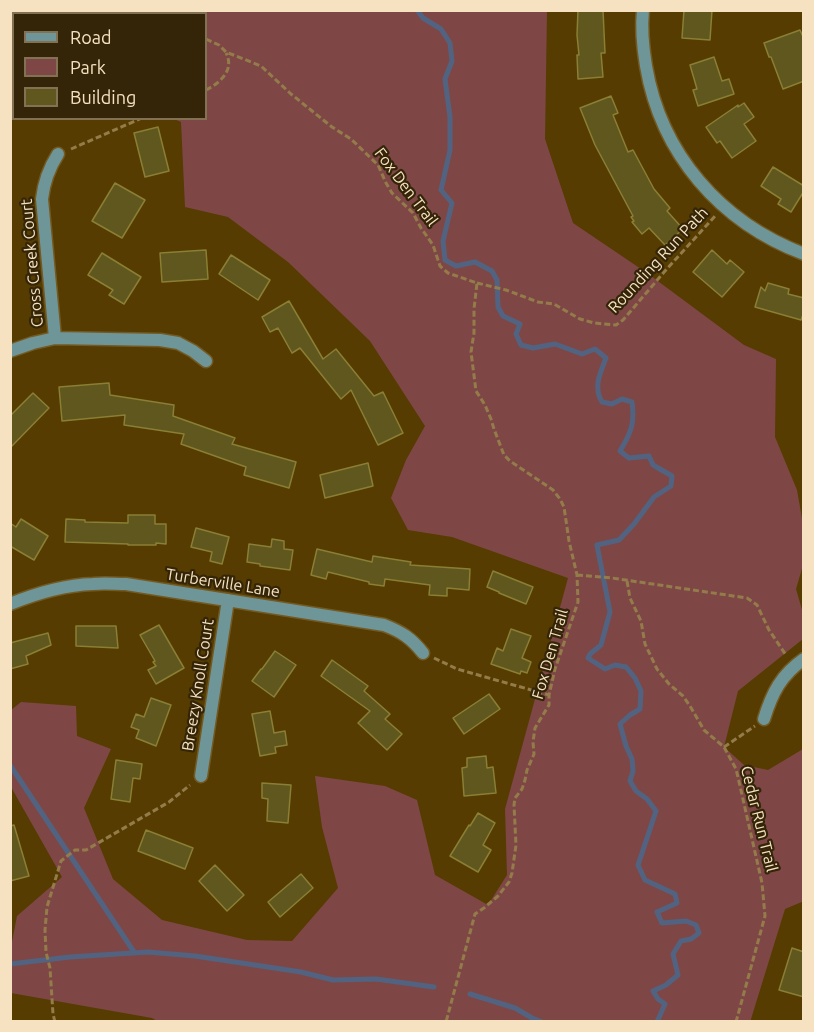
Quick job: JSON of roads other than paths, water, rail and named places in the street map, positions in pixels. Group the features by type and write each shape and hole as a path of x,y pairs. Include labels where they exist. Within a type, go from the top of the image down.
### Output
{"street":[{"path":"643,10 644,51 649,83 657,111 671,141 687,167 708,192 755,231 804,254"},
{"name":"Cross Creek Court","path":"55,338 42,199 44,182 58,154"},
{"path":"10,351 55,338 160,340 178,343 206,361"},
{"name":"Turberville Lane","path":"10,604 63,587 126,584 384,625 400,631 423,653"},
{"name":"Breezy Knoll Court","path":"201,776 228,600"},
{"path":"764,720 770,700 780,681 798,662"}],"waterway":[{"path":"417,10 423,18 441,29 450,43 452,61 445,79 450,117 450,150 441,190 452,203 443,241 445,260 456,266 475,262 492,271 497,280 498,307 503,316 520,324 516,334 521,345 533,348 555,344 582,354 595,349 606,358 598,386 599,397 602,402 612,404 622,399 632,402 631,428 620,451 629,458 649,456 653,465 672,476 671,486 654,497 619,540 597,545 610,612 601,645 588,658 605,669 615,665 626,667 635,678 641,691 640,709 620,724 632,759 633,771 630,781 636,791 647,799 656,811 638,865 645,880 675,894 677,903 657,912 662,923 686,921 696,925 699,933 691,939 681,941 673,954 678,975 666,985 653,991 665,1004 657,1022"},
{"path":"10,765 134,952"},
{"path":"10,964 148,952 195,956 301,972 333,980 376,979 434,987"},
{"path":"470,994 515,1008 542,1022"}]}
